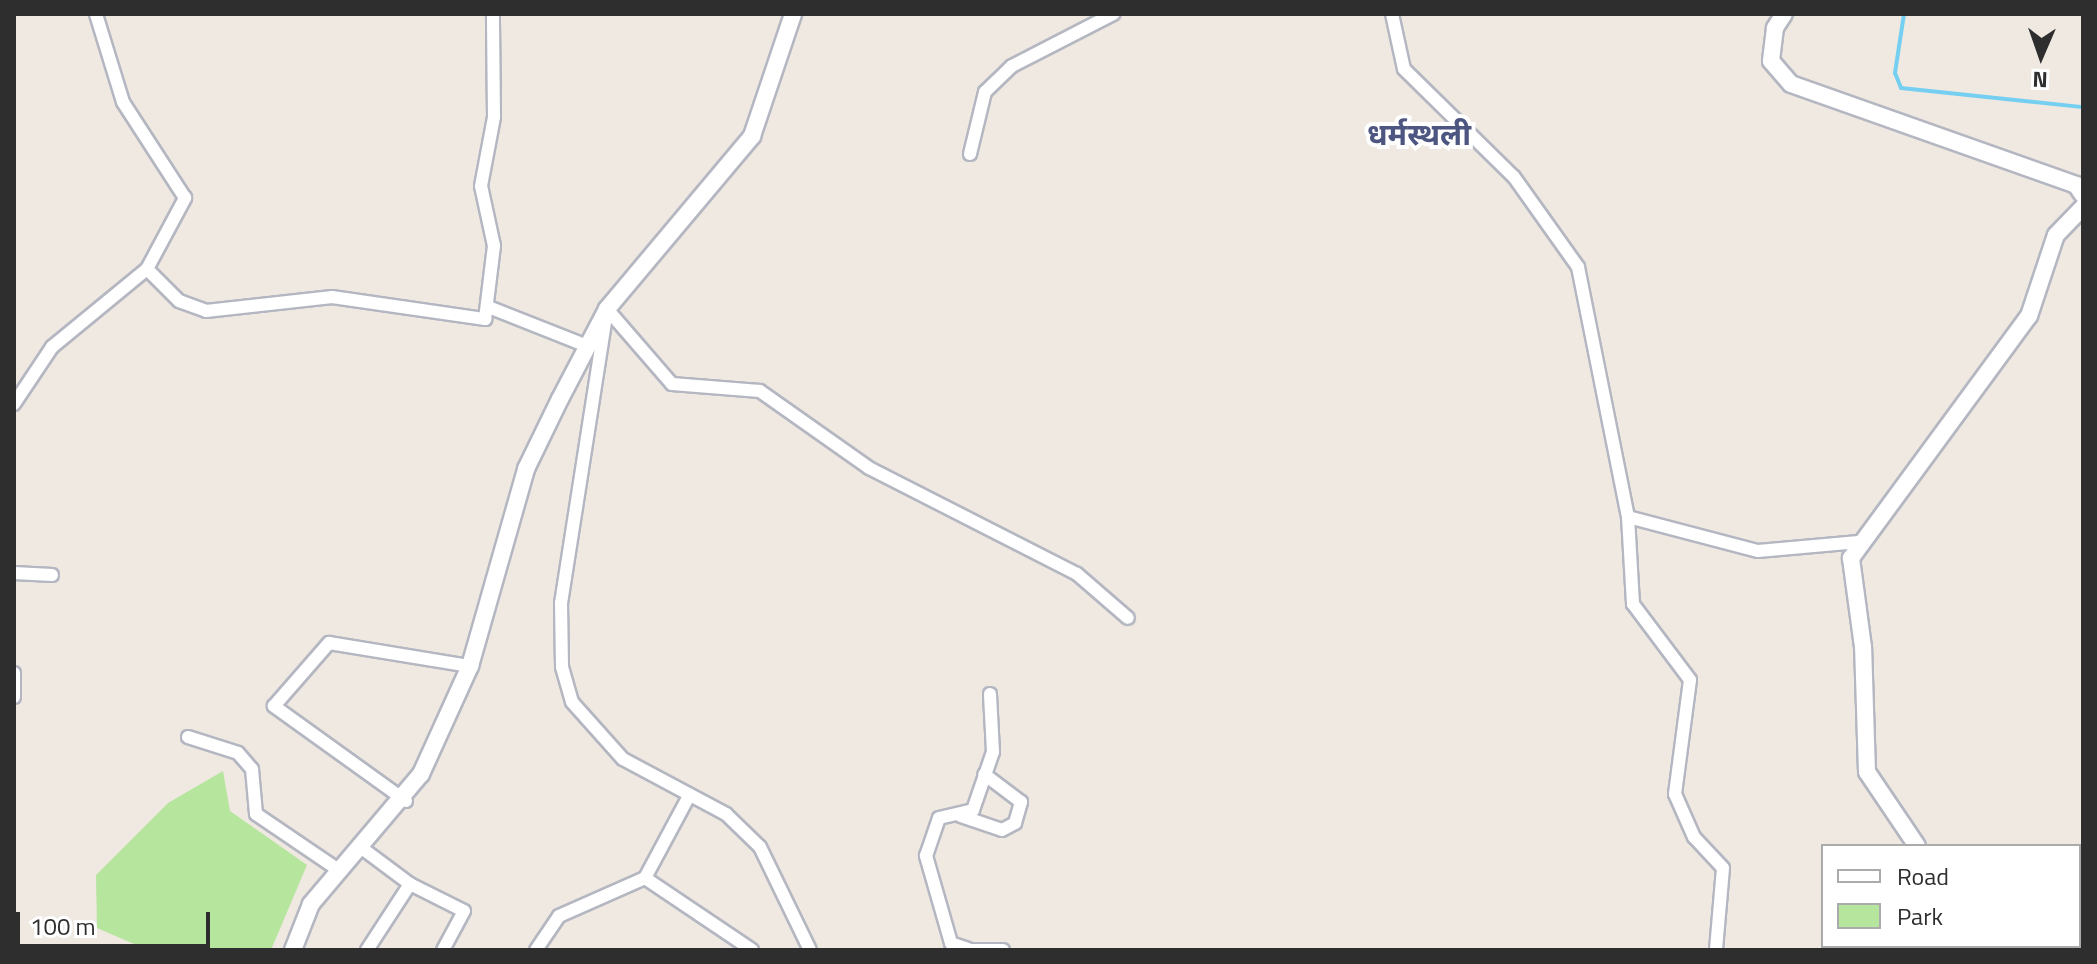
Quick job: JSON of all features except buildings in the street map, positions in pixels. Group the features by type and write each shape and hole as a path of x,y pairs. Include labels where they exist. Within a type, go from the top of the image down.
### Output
{"street":[{"path":"14,404 52,347 147,269 185,198 123,102 96,14"},
{"path":"147,269 179,301 206,311 332,297 475,321 491,308 494,246 481,186 494,117 493,14"},
{"path":"293,950 311,904 359,846 406,801 470,666 526,469 607,309 752,136 793,14"},
{"path":"970,154 985,92 1012,66 1113,14"},
{"path":"1392,14 1404,69 1514,177 1578,267 1628,517 1633,604 1690,680 1675,794 1694,837 1723,868 1716,950"},
{"path":"1784,14 1775,28 1771,61 1791,84 2081,188"},
{"path":"1916,844 1867,772 1863,647 1852,600 1851,558 1859,542 2021,328 2056,235 2083,207"},
{"path":"491,308 587,346"},
{"path":"607,309 672,384 760,391 869,468 1077,574 1128,618"},
{"path":"607,309 561,603 562,667 572,702 623,759 726,814 760,847 810,950"},
{"path":"1628,517 1758,551 1859,542"},
{"path":"14,573 52,575"},
{"path":"406,801 274,706 329,643 470,666"},
{"path":"14,673 14,697"},
{"path":"990,694 993,752 973,810 961,816 939,818 926,856 951,943 968,950 1003,950"},
{"path":"188,737 238,753 252,769 256,814 340,871"},
{"path":"961,816 1002,830 1015,823 1021,802 984,774"},
{"path":"536,950 559,916 645,878 689,796"},
{"path":"359,846 410,884 464,911 443,950"},
{"path":"645,878 752,950"},
{"path":"367,950 410,884"}],"green space":[{"path":"223,771 230,811 307,865 271,950 148,950 97,928 96,875 168,803"}],"waterway":[{"path":"1904,14 1895,73 1901,88 2083,107"}],"district":[{"name":"धर्मस्थली","path":"1419,134"}]}
